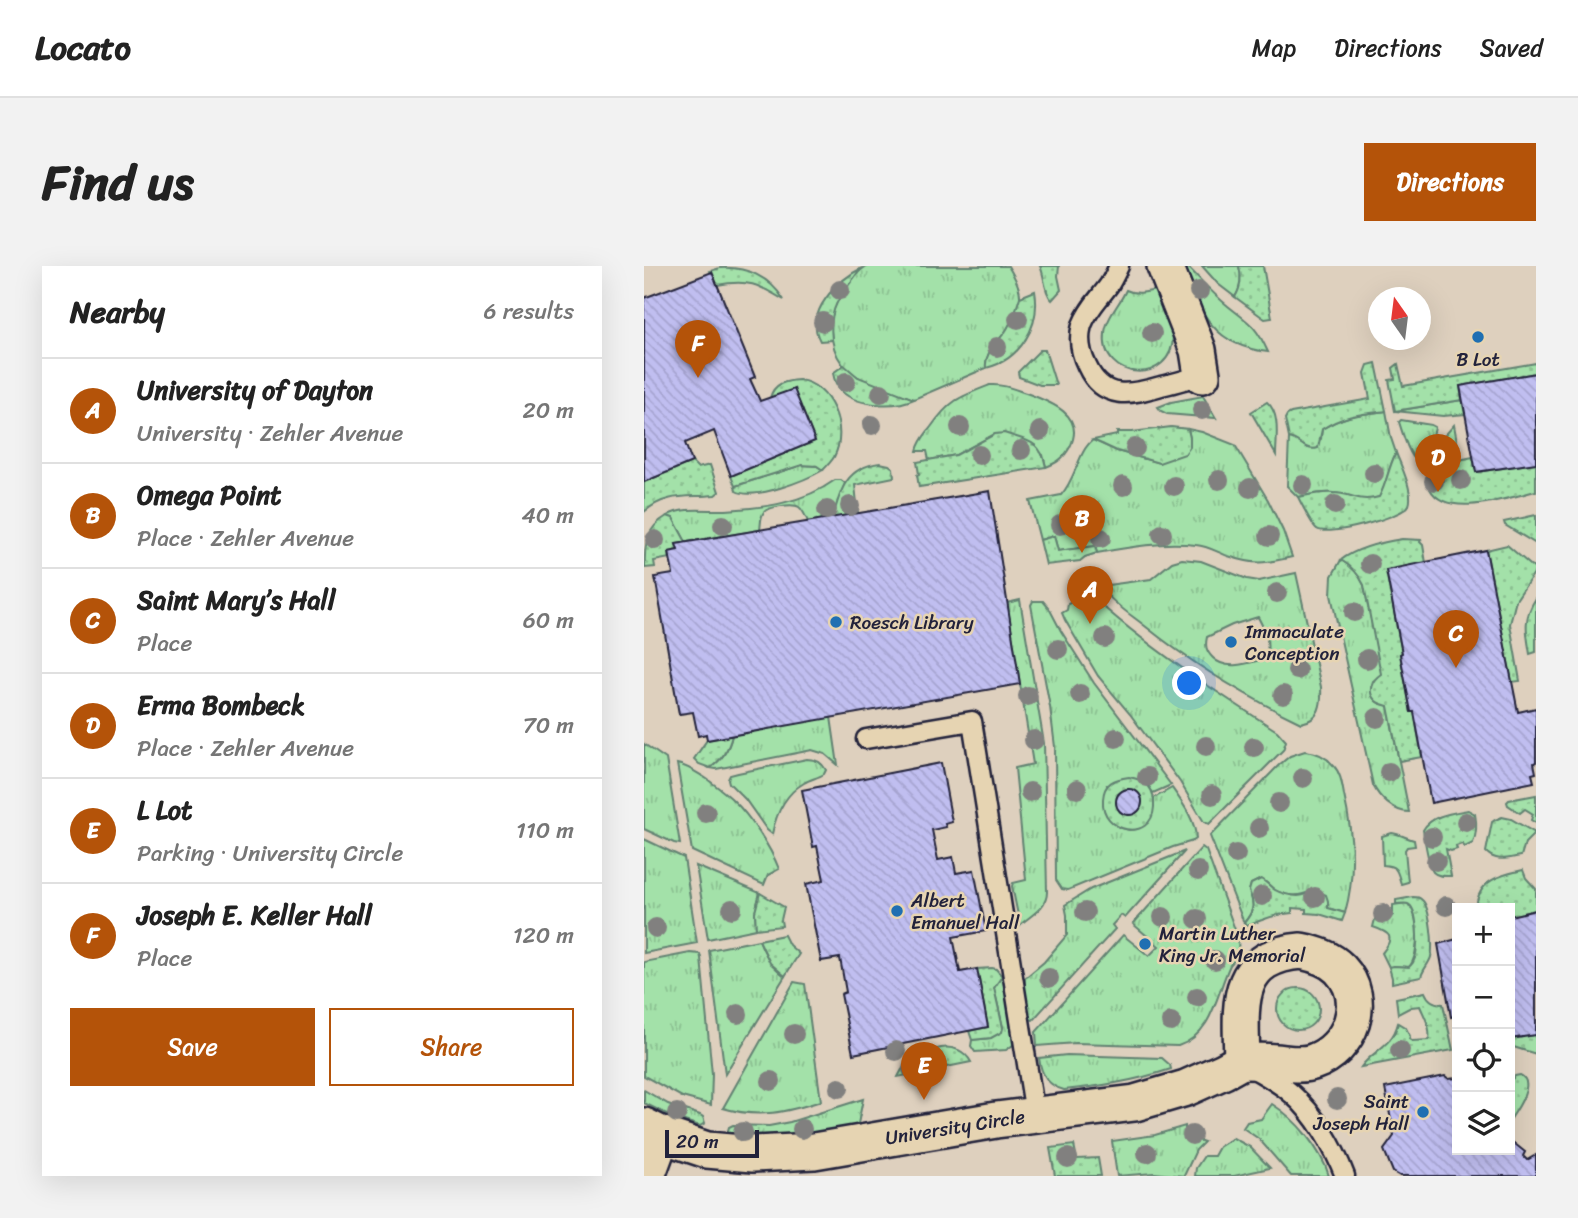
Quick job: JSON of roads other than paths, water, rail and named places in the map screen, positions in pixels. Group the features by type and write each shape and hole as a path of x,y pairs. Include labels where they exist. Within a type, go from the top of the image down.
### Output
{"street":[{"path":"1165,266 1198,350 1202,375"},
{"name":"University Circle","path":"653,1130 707,1150 753,1154 814,1151 1035,1114 1117,1106 1160,1097 1186,1088 1242,1061"},
{"path":"647,1176 653,1130"}],"lane":[{"path":"1118,266 1110,284 1093,304 1081,328 1082,353 1092,377 1111,391 1122,394 1138,393 1202,375"},
{"path":"866,739 972,721 1035,1114"},
{"path":"1242,1061 1292,1094 1325,1135 1345,1176"}],"place":[{"name":"B Lot","path":"1478,337"},
{"name":"Joseph E. Keller Hall","path":"698,378"},
{"name":"Erma Bombeck","path":"1438,492"},
{"name":"Omega Point","path":"1082,553"},
{"name":"Roesch Library","path":"836,622"},
{"name":"University of Dayton","path":"1090,624"},
{"name":"Immaculate Conception","path":"1231,642"},
{"name":"Saint Mary’s Hall","path":"1456,668"},
{"name":"Albert Emanuel Hall","path":"897,911"},
{"name":"Martin Luther King Jr. Memorial","path":"1145,944"},
{"name":"L Lot","path":"924,1100"},
{"name":"Saint Joseph Hall","path":"1423,1112"}]}
